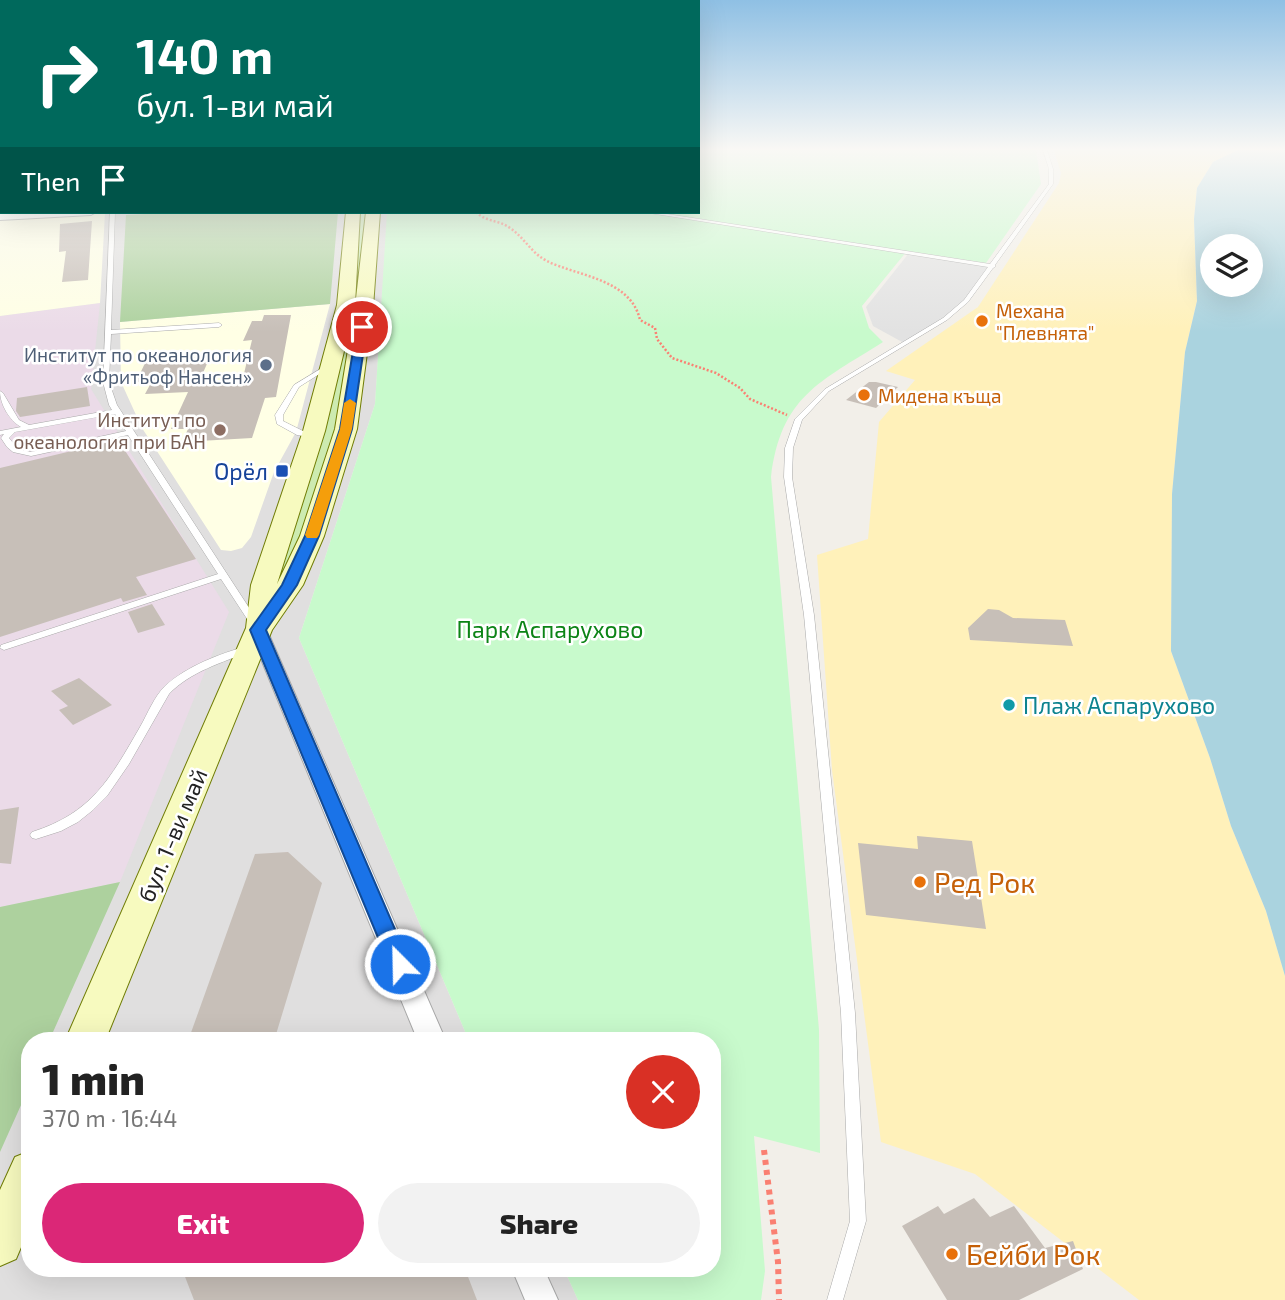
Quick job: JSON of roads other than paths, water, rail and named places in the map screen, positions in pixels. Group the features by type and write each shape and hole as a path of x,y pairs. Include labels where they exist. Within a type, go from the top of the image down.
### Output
{"main road":[{"name":"бул. 1-ви май","path":"254,639 264,585 312,436 346,305 353,214"},
{"name":"бул. 1-ви май","path":"89,1032 254,639 290,585 312,536 346,429 365,307 373,214"},
{"path":"0,1243 21,1193"}],"street":[{"path":"0,217 55,214"},
{"path":"254,639 428,1032"},
{"path":"532,1277 542,1300"}],"lane":[{"path":"835,1300 858,1222 848,1013 810,615 788,477 789,448 799,419 827,390 945,319 966,301 1032,211"},
{"path":"36,835 59,830 81,817 110,786 168,688 189,673 254,639 223,575 117,411 106,382 112,214"},
{"path":"659,214 993,266"},
{"path":"108,332 219,325"},
{"path":"312,436 280,422 279,415 296,386 329,365"},
{"path":"0,393 16,421 26,427"},
{"path":"0,433 117,411"},
{"path":"13,430 5,438 10,447 15,452 31,454 130,432"},
{"path":"4,648 223,575"}],"water":[{"path":"1195,211 1285,211 1285,976 1266,911 1231,826 1210,758 1171,651 1172,494 1185,352 1197,301"}],"place":[{"name":"Механа \"Плевнята\"","path":"982,321"},
{"name":"Институт по океанология «Фритьоф Нансен»","path":"266,365"},
{"name":"Мидена къща","path":"864,395"},
{"name":"Институт по океанология при БАН","path":"220,430"},
{"name":"Орёл","path":"282,471"},
{"name":"Плаж Аспарухово","path":"1009,705"},
{"name":"Ред Рок","path":"920,882"},
{"name":"Бейби Рок","path":"952,1254"}],"park label":[{"name":"Парк Аспарухово","path":"550,629"}]}
